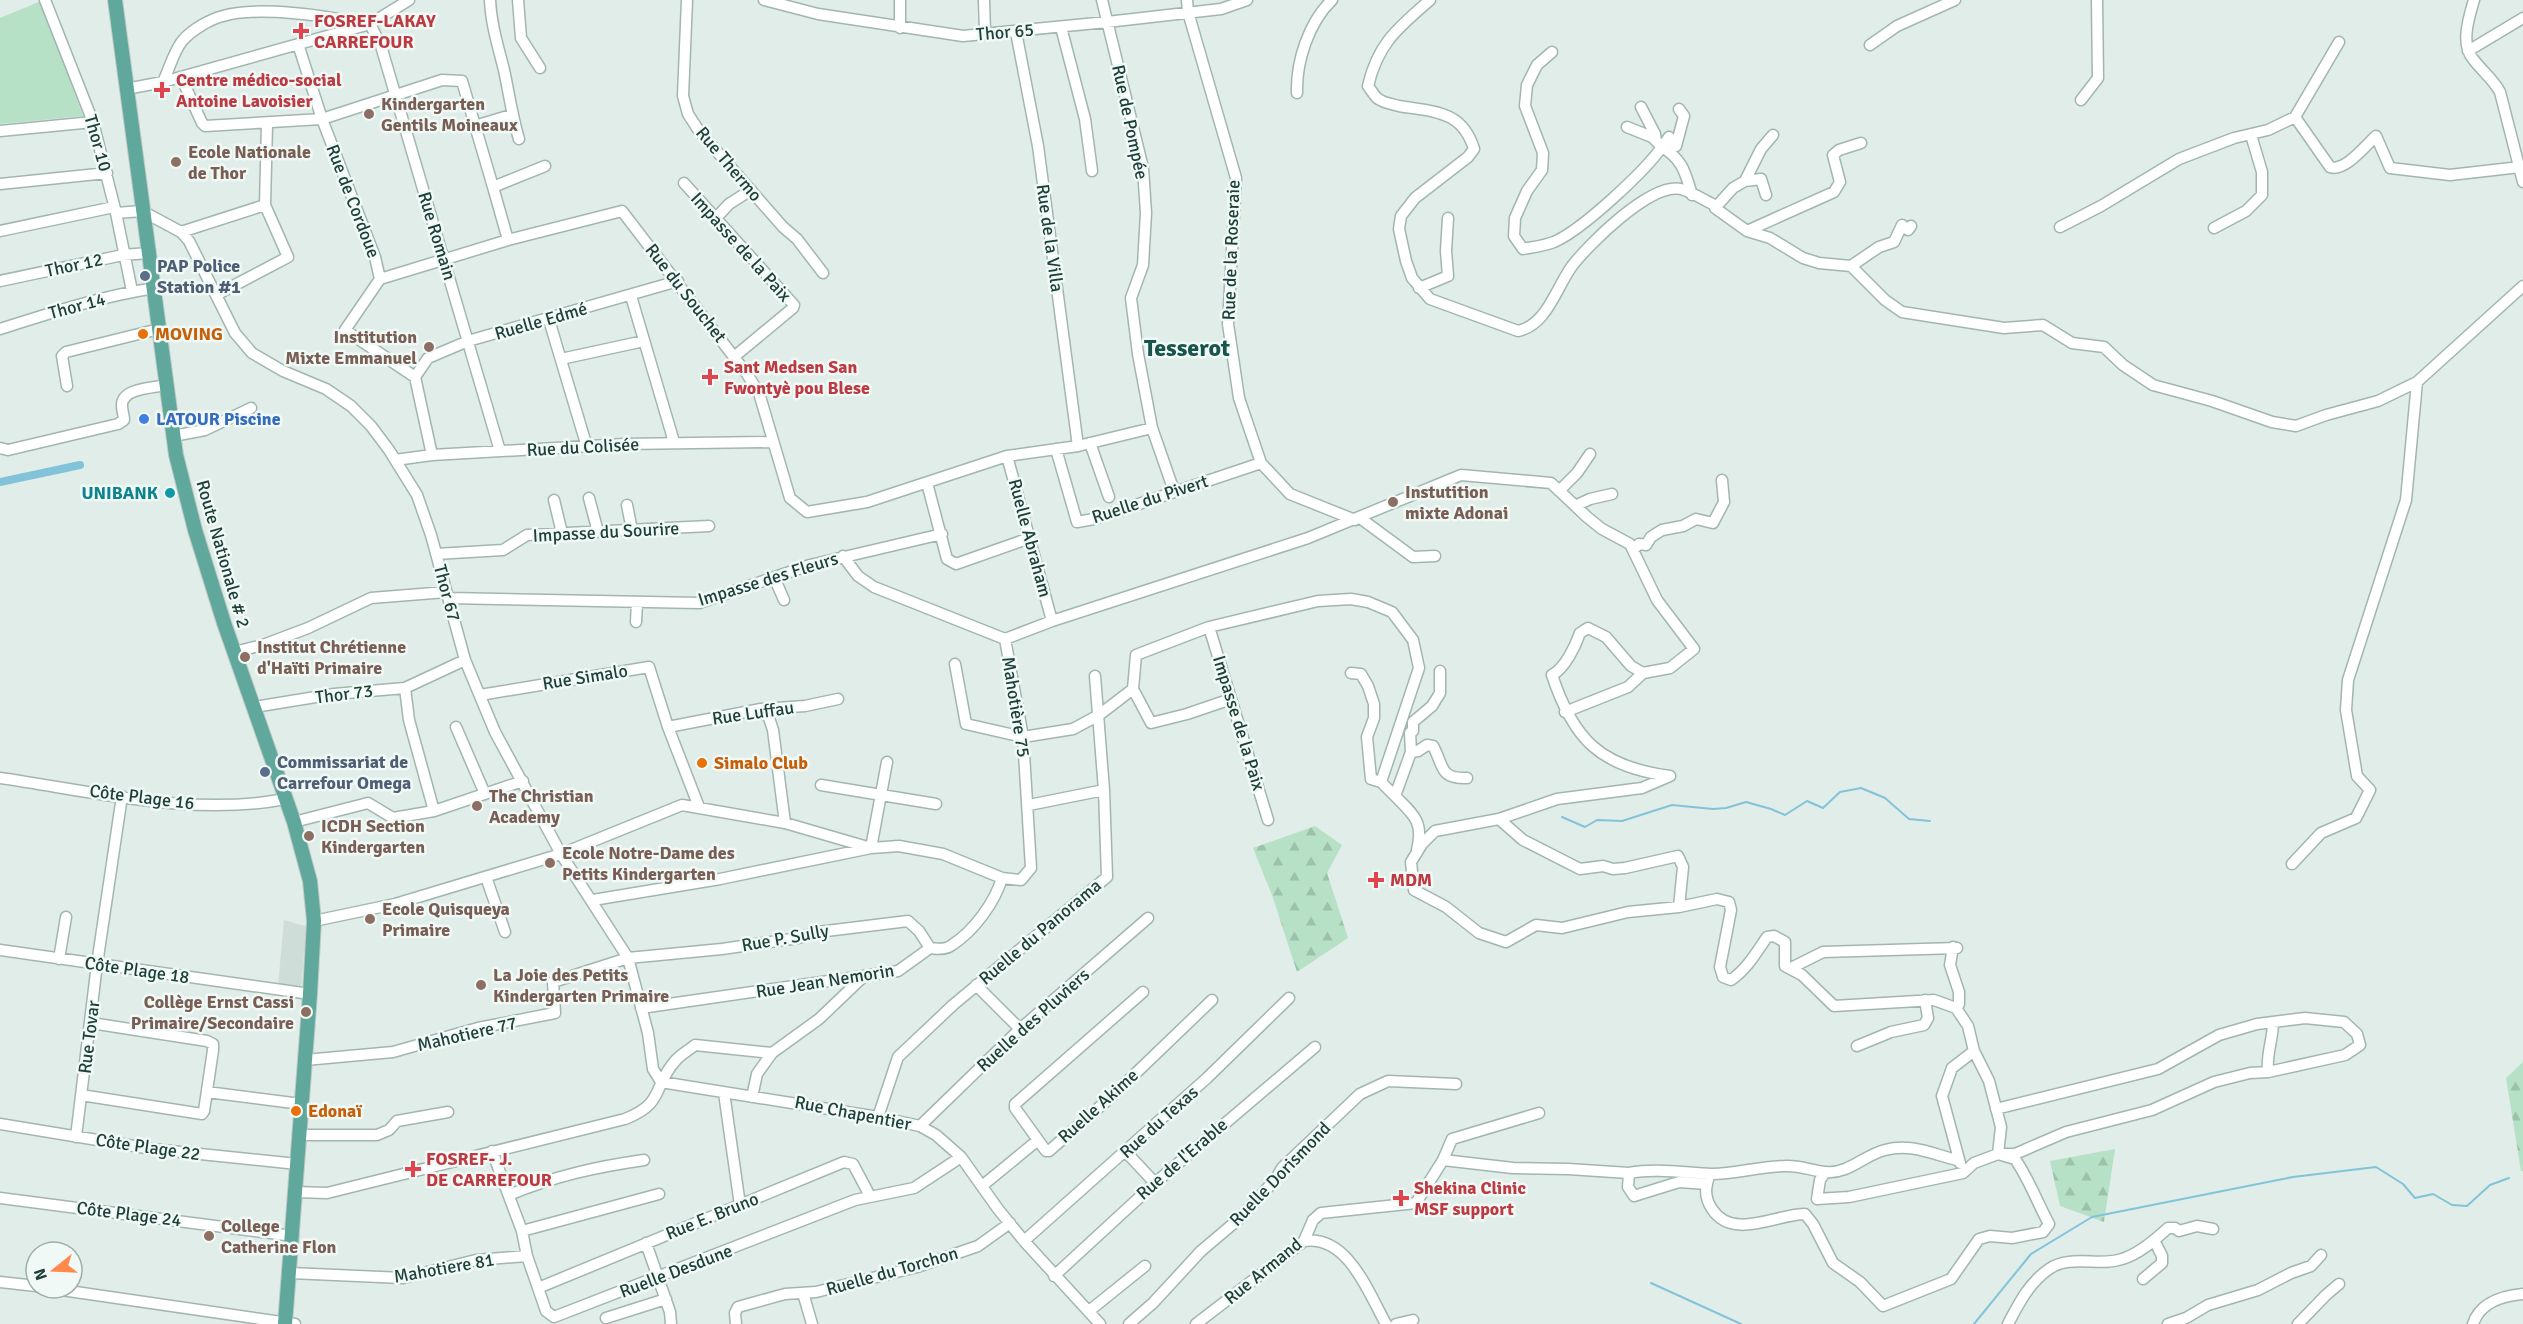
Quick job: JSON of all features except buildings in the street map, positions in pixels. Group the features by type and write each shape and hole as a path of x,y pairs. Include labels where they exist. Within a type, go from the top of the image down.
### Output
{"main road":[{"name":"Route Nationale # 2","path":"115,0 173,436 195,530 234,652 294,822 310,881 314,921 288,1323"}],"street":[{"name":"Thor 10","path":"45,0 93,122 107,173 132,291"},
{"path":"126,89 182,77 366,25 409,0"},
{"path":"490,0 511,115 519,139"},
{"path":"518,0 521,38 540,68"},
{"name":"Rue Thermo","path":"687,0 683,96 688,114 699,131 783,227 797,239 823,273"},
{"name":"Thor 65","path":"765,0 806,6 900,28 963,36 1221,9 1247,0"},
{"path":"900,0 900,28"},
{"path":"984,0 985,32"},
{"name":"Rue de Pompée","path":"1102,0 1143,168 1146,213 1143,265 1131,298 1138,354 1152,428 1174,491"},
{"name":"Rue de la Roseraie","path":"1187,0 1188,12 1236,178 1228,324 1239,398 1261,463 1290,494 1357,519 1413,557 1435,556"},
{"path":"1297,93 1299,70 1309,33 1315,20 1332,0"},
{"path":"1430,0 1389,36 1376,57 1368,86 1377,98 1388,104 1444,114 1457,121 1469,134 1474,149 1468,157 1415,198 1401,216 1399,229 1406,261 1412,278 1430,299 1518,331 1530,328 1539,320 1572,265 1643,199 1670,190 1680,189 1714,205 1747,231 1770,238 1803,258 1819,263 1851,266 1879,247 1894,242 1902,225 1908,230 1911,226"},
{"path":"1870,45 1897,26 1955,0"},
{"path":"2081,100 2098,78 2097,0"},
{"path":"2474,0 2466,41 2468,51 2493,80 2500,92 2523,182"},
{"path":"163,82 183,40 205,24 223,15 248,12 291,14 366,25"},
{"path":"2468,51 2523,18"},
{"name":"Rue Romain","path":"366,25 381,46 500,451"},
{"path":"1062,27 1085,119 1092,171"},
{"name":"Rue de la Villa","path":"1016,32 1038,146 1078,446"},
{"path":"2060,227 2102,206 2179,159 2234,138 2278,126 2295,117 2339,42"},
{"name":"Rue de Cordoue","path":"298,44 322,119 362,220 380,279 345,330 415,377"},
{"path":"1552,52 1537,65 1527,85 1525,106 1543,153 1542,170 1527,191 1515,218 1514,236 1523,249 1556,242 1579,227 1615,196 1659,144 1669,137 1676,146"},
{"path":"182,77 202,123 206,126 322,119 442,80 462,81 508,240"},
{"path":"1641,107 1659,144"},
{"path":"1676,158 1676,146 1684,116 1679,109"},
{"path":"475,126 511,115"},
{"path":"2295,117 2330,167 2334,169 2342,166 2376,136 2390,168 2450,175 2520,167"},
{"path":"0,131 93,122"},
{"path":"216,295 288,257 265,204 267,124"},
{"path":"1627,127 1652,137 1682,164 1692,195"},
{"path":"1745,181 1761,149 1773,135"},
{"path":"2214,228 2246,211 2262,195 2262,172 2251,135"},
{"path":"1747,231 1834,192 1840,183 1833,155 1839,150 1861,143"},
{"path":"493,187 545,166"},
{"path":"0,184 107,173"},
{"path":"1715,208 1733,188 1745,181 1761,179 1766,195"},
{"name":"Impasse de la Paix","path":"684,183 794,305 735,356"},
{"path":"716,218 729,204 750,190"},
{"path":"181,232 265,204"},
{"path":"0,231 115,210 142,211"},
{"name":"Thor 67","path":"142,211 181,232 189,241 235,333 252,353 283,371 326,389 351,406 371,426 417,495 465,660 495,732 561,854 593,900 628,958 653,1069 661,1082"},
{"name":"Rue du Souchet","path":"380,279 508,240 622,211 735,356 759,393 790,498 807,512 867,502 1007,456 1078,446 1152,428"},
{"path":"1419,288 1448,276 1446,251 1448,218"},
{"name":"Thor 12","path":"0,281 123,255 148,253"},
{"path":"1851,266 1885,300 1902,312 2004,328 2043,325 2072,343 2104,347 2123,365 2152,385 2212,401 2272,422 2296,426 2378,401 2417,382 2523,286"},
{"name":"Ruelle Edmé","path":"415,377 428,358 468,341 549,320 678,281"},
{"name":"Thor 14","path":"0,329 51,312 132,291 155,288"},
{"path":"631,296 674,442"},
{"path":"549,320 587,447"},
{"path":"67,386 62,356 66,352 159,329"},
{"path":"561,359 644,341"},
{"path":"415,377 432,455"},
{"path":"2292,864 2321,833 2356,818 2370,790 2357,776 2346,710 2348,680 2406,500 2417,382"},
{"path":"0,448 8,450 118,424 124,420 122,405 124,398 130,393 166,385"},
{"path":"173,436 205,430 251,408"},
{"name":"Rue du Colisée","path":"395,460 432,455 674,442 772,442"},
{"path":"1090,443 1109,497"},
{"name":"Ruelle du Pivert","path":"1056,449 1077,522 1094,519 1261,463"},
{"path":"1559,491 1577,473 1590,454"},
{"name":"Ruelle Abraham","path":"1007,456 1052,621"},
{"name":"Mahotière 75","path":"1002,878 1021,880 1031,868 1029,805 1023,737 1005,639 1052,621 1308,538 1461,475 1551,483 1602,529 1630,544 1634,549"},
{"path":"1565,712 1628,687 1643,673 1670,668 1694,649 1657,600 1634,549 1639,544 1646,544 1651,537 1662,530 1683,526 1696,519 1713,523 1724,502 1722,480"},
{"path":"927,483 947,559 956,564 1030,538"},
{"path":"1575,506 1590,499 1612,494"},
{"path":"589,498 598,532"},
{"path":"554,500 562,533"},
{"path":"627,505 632,530"},
{"name":"Impasse du Sourire","path":"436,554 503,550 527,535 708,526"},
{"name":"Impasse des Fleurs","path":"234,652 263,645 308,628 371,598 447,595 699,603 843,556 942,534"},
{"path":"843,556 858,576 874,587 1005,639"},
{"path":"774,577 784,600"},
{"path":"1231,699 1151,723 1133,689 1136,655 1209,627 1318,601 1352,599 1368,602 1392,612 1413,640 1419,668 1380,782"},
{"path":"636,622 637,602"},
{"name":"Impasse de la Paix","path":"1209,627 1268,820"},
{"path":"1643,673 1631,666 1606,637 1588,628 1580,633 1575,646 1559,671 1552,675 1565,712 1595,750 1623,765 1647,773 1670,776 1642,788 1557,799 1499,819 1435,831 1411,862 1414,890 1446,907 1479,933 1506,942 1536,926 1562,928 1628,912 1679,907 1718,899 1729,902 1731,910 1720,967 1723,977 1731,980 1737,976 1746,968 1767,937 1774,936 1785,942 1783,964 1802,975 1834,1006 1925,1000 1944,1003 1956,1008 1968,1026 1974,1051 1986,1072 2001,1127 1998,1154"},
{"name":"Thor 73","path":"254,706 334,694 405,688 465,660"},
{"path":"955,664 966,724 1023,737 1072,729 1099,715 1133,689"},
{"name":"Rue Simalo","path":"480,695 649,667 668,727 699,807"},
{"path":"1395,796 1411,752 1410,733 1413,731 1413,722 1431,706 1440,693 1440,671"},
{"path":"1351,673 1361,674 1374,704 1374,718 1368,737 1371,779 1380,782 1416,818 1435,831"},
{"name":"Ruelle du Panorama","path":"878,1117 898,1056 976,985 1107,877 1104,790 1095,676"},
{"path":"405,688 409,720 434,811"},
{"name":"Rue Luffau","path":"668,727 761,709 804,706 838,699"},
{"path":"761,709 769,718 773,730 785,823"},
{"path":"456,728 485,794"},
{"path":"1411,752 1418,751 1427,745 1433,746 1445,773 1453,779 1467,778"},
{"path":"871,848 887,762"},
{"name":"Côte Plage 16","path":"0,778 190,805 254,805 285,799"},
{"path":"294,822 368,803 393,818 434,811 523,781"},
{"path":"821,785 936,804"},
{"path":"1029,805 1104,790"},
{"name":"Rue Tovar","path":"76,1137 97,964 122,796"},
{"path":"314,921 395,904 561,854 682,805 785,823 871,848"},
{"path":"1416,818 1420,835 1416,854"},
{"path":"1499,819 1523,840 1580,869 1603,866 1613,869 1625,868 1678,856 1683,867 1679,907"},
{"path":"593,900 720,879 871,848 899,846 943,854 1002,878"},
{"path":"486,877 505,932"},
{"name":"Rue Jean Nemorin","path":"641,1008 898,971 930,948 940,949 951,946 984,914 998,893 1002,878"},
{"path":"59,959 66,917"},
{"name":"Ruelle des Pluviers","path":"920,1126 1020,1029 1148,918"},
{"name":"Rue P. Sully","path":"628,958 722,949 798,938 818,932 908,921 919,931 930,948"},
{"path":"1791,968 1823,952 1955,948 1950,965 1959,992 1959,1004 1956,1008"},
{"name":"Côte Plage 18","path":"0,950 310,994"},
{"name":"Mahotiere 77","path":"305,1060 393,1052 478,1028 555,1013 553,982 628,958"},
{"path":"752,1097 757,1074 772,1053 819,1019 863,977"},
{"path":"976,985 1020,1029"},
{"path":"1038,1140 1015,1108 1015,1104 1143,992"},
{"name":"Rue du Texas","path":"1024,1241 1207,1078 1289,998"},
{"name":"Ruelle Akime","path":"982,1186 1038,1140 1046,1151 1049,1151 1111,1097 1212,1000"},
{"path":"1857,1046 1891,1032 1924,1025 1928,1018 1925,1000"},
{"path":"1805,1214 1807,1206 1816,1199 1849,1197 1963,1173 1974,1163 1998,1154 2014,1154 2066,1132 2152,1110 2214,1082 2345,1055 2360,1045 2357,1034 2344,1022 2305,1018 2273,1022 2219,1035 2158,1069 1996,1109"},
{"path":"2268,1072 2267,1057 2273,1033 2273,1022"},
{"path":"81,1095 199,1114 204,1112 207,1092 213,1047 210,1042 91,1023"},
{"path":"295,1192 327,1192 639,1114 656,1098 661,1082 676,1059 695,1045 772,1053"},
{"name":"Rue de l'Erable","path":"1054,1276 1155,1183 1315,1047"},
{"path":"1963,1173 1957,1160 1942,1096 1952,1068 1974,1051"},
{"name":"Ruelle Dorismond","path":"1130,1324 1153,1303 1201,1251 1240,1218 1275,1180 1282,1168 1360,1094 1388,1081 1456,1084"},
{"name":"Rue Chapentier","path":"661,1082 724,1093 792,1101 920,1126 936,1135 961,1157 1024,1241 1100,1324"},
{"path":"207,1092 301,1104"},
{"path":"724,1093 740,1205"},
{"path":"300,1135 377,1135 389,1130 397,1121 448,1112"},
{"path":"1539,1113 1452,1138 1443,1160 1513,1168 1568,1168 1629,1173 1648,1171 1708,1178"},
{"name":"Côte Plage 22","path":"0,1124 152,1149 297,1164"},
{"path":"1629,1173 1628,1187 1634,1196 1679,1182 1785,1166 1806,1167 1825,1172 1854,1166 1868,1156 1886,1149 1917,1148 1957,1160"},
{"name":"Ruelle Desdune","path":"492,1151 522,1231 527,1256 546,1311 554,1317 870,1196 914,1188 961,1157"},
{"path":"1126,1152 1155,1183"},
{"path":"1805,1214 1813,1224 1833,1263 1860,1282 1884,1306 1951,1279 1979,1239 1990,1236 2012,1238 2043,1232 2049,1224 2034,1197 2028,1178 2015,1159 1998,1154"},
{"path":"509,1195 547,1179 593,1167 644,1160"},
{"name":"Rue Armand","path":"1196,1324 1304,1241 1313,1220 1321,1213 1416,1203 1443,1160"},
{"name":"Rue E. Bruno","path":"538,1288 844,1162 853,1164 870,1196"},
{"path":"1816,1199 1820,1180 1825,1172"},
{"path":"1708,1178 1705,1191 1713,1211 1734,1224 1756,1224 1795,1214 1805,1214"},
{"path":"522,1231 659,1194"},
{"name":"Côte Plage 24","path":"0,1198 293,1236"},
{"name":"Ruelle du Torchon","path":"736,1324 735,1313 738,1307 785,1294 816,1292 917,1267 978,1246 1010,1223"},
{"path":"2008,1324 2029,1287 2051,1267 2075,1261 2124,1259 2155,1242 2168,1228 2180,1231 2196,1226 2213,1228"},
{"path":"1304,1241 1317,1239 1336,1248 1351,1262 1386,1324"},
{"path":"2143,1279 2162,1263 2162,1257 2155,1242"},
{"path":"646,1243 666,1299 671,1324"},
{"path":"2168,1324 2186,1318 2208,1305 2258,1290 2291,1273 2311,1266 2321,1255"},
{"name":"Mahotiere 81","path":"290,1273 403,1278 476,1260 527,1256"},
{"path":"1089,1311 1145,1266"},
{"path":"0,1282 24,1285"},
{"path":"2298,1324 2340,1284"},
{"path":"84,1293 288,1323"},
{"path":"803,1293 812,1324"},
{"path":"2473,1324 2483,1307 2507,1296 2523,1294"},
{"path":"606,1318 666,1299"},
{"path":"1396,1324 1413,1320"}],"shaded area":[{"path":"284,920 312,928 304,952 301,989 278,986"}],"green space":[{"path":"41,1 83,116 0,124 0,18"},
{"path":"1315,826 1342,845 1327,873 1348,938 1297,972 1272,895 1253,848"},
{"path":"2523,1062 2523,1171 2521,1171 2506,1078"},
{"path":"2115,1149 2104,1222 2060,1206 2050,1161"}],"waterway":[{"path":"0,482 80,465"},
{"path":"1562,817 1585,827 1597,820 1622,821 1672,805 1713,809 1746,802 1785,815 1807,801 1823,808 1840,792 1861,788 1885,798 1909,819 1930,821"},
{"path":"1974,1324 2031,1254 2092,1217 2293,1177 2376,1167 2403,1184 2415,1198 2433,1194 2452,1205 2467,1206 2490,1185 2509,1178"},
{"path":"1651,1283 1741,1324"}],"place":[{"name":"FOSREF-LAKAY CARREFOUR","path":"301,31"},
{"name":"Centre médico-social Antoine Lavoisier","path":"162,90"},
{"name":"Kindergarten Gentils Moineaux","path":"369,114"},
{"name":"Ecole Nationale de Thor","path":"176,162"},
{"name":"PAP Police Station #1","path":"145,276"},
{"name":"MOVING","path":"143,334"},
{"name":"Institution Mixte Emmanuel","path":"429,347"},
{"name":"Sant Medsen San Fwontyè pou Blese","path":"710,377"},
{"name":"LATOUR Piscine","path":"144,419"},
{"name":"UNIBANK","path":"170,493"},
{"name":"Instutition mixte Adonai","path":"1393,502"},
{"name":"Institut Chrétienne d'Haïti Primaire","path":"245,657"},
{"name":"Simalo Club","path":"702,763"},
{"name":"Commissariat de Carrefour Omega","path":"265,772"},
{"name":"The Christian Academy","path":"477,806"},
{"name":"ICDH Section Kindergarten","path":"309,836"},
{"name":"Ecole Notre-Dame des Petits Kindergarten","path":"550,863"},
{"name":"MDM","path":"1376,880"},
{"name":"Ecole Quisqueya Primaire","path":"370,919"},
{"name":"La Joie des Petits Kindergarten Primaire","path":"481,985"},
{"name":"Collège Ernst Cassi Primaire/Secondaire","path":"306,1012"},
{"name":"Edonaï","path":"296,1111"},
{"name":"FOSREF- J. DE CARREFOUR","path":"413,1169"},
{"name":"Shekina Clinic MSF support","path":"1401,1198"},
{"name":"College Catherine Flon","path":"209,1236"}],"district":[{"name":"Tesserot","path":"1187,348"}]}
